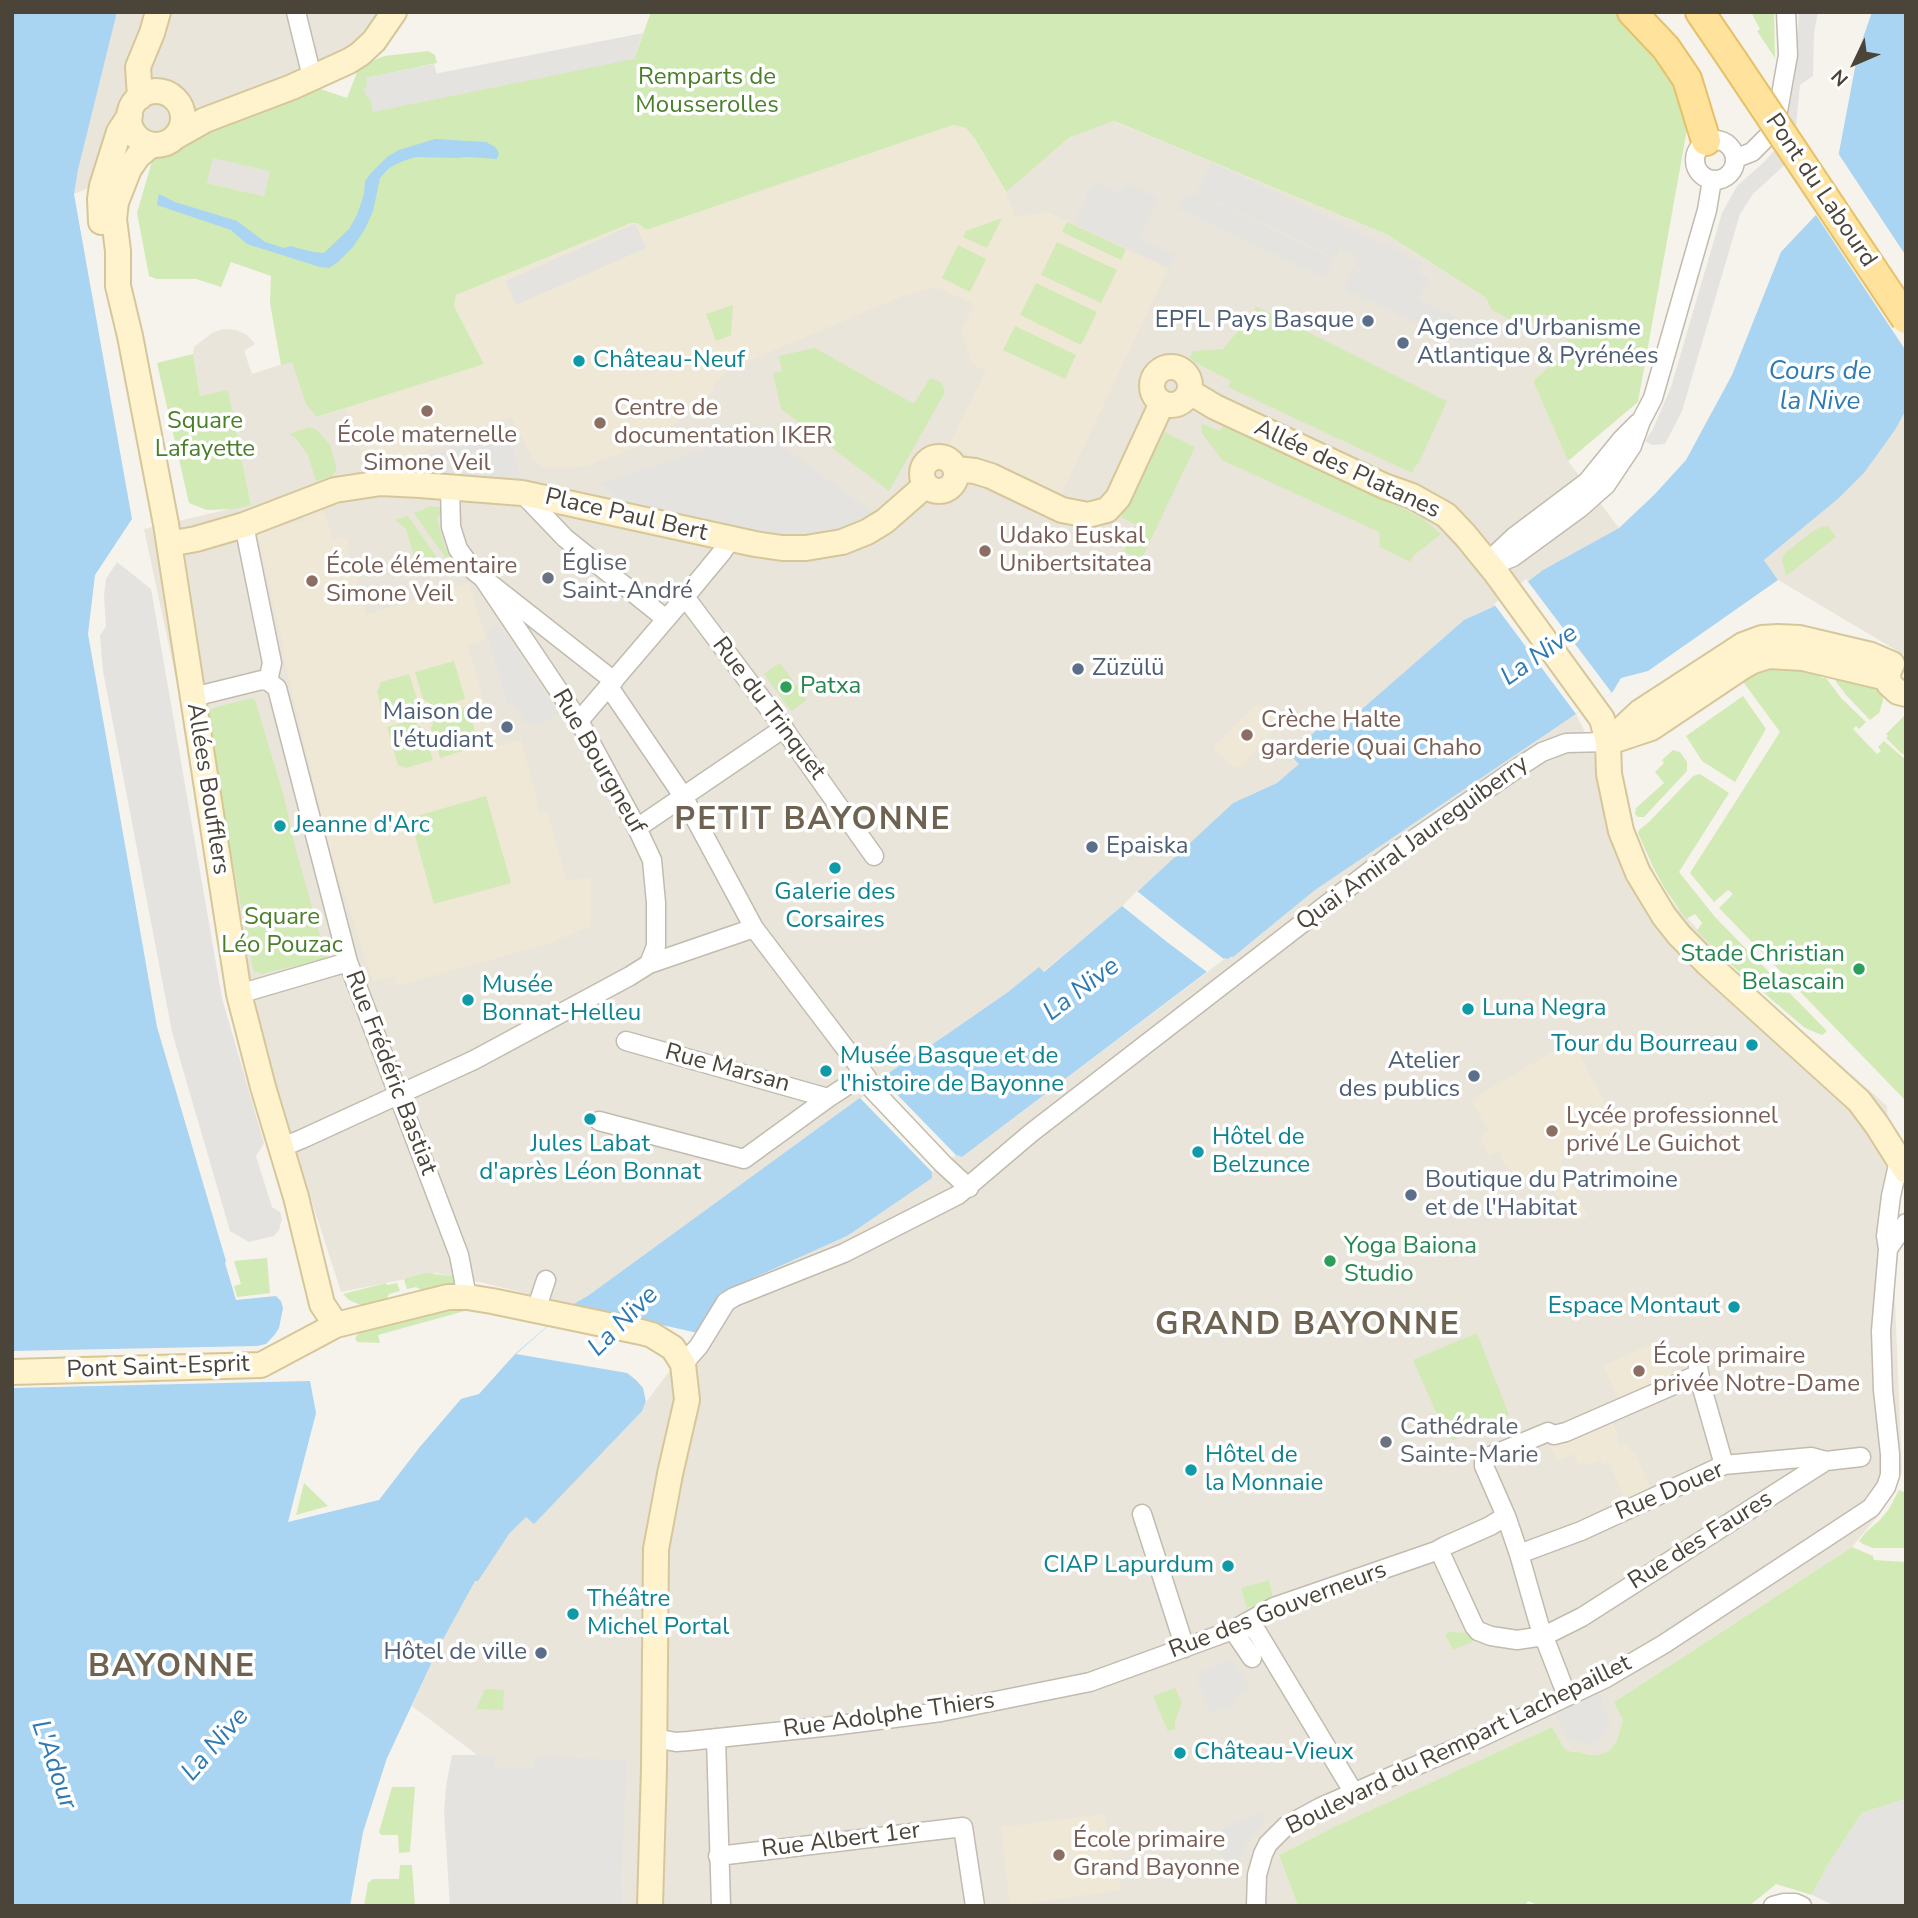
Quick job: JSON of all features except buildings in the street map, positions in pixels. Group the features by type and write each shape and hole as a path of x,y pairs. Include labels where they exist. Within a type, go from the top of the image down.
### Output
{"main road":[{"path":"155,23 152,51 153,102 132,131 144,142 162,145 205,120 292,87 360,54 374,41 394,12"},
{"path":"1632,12 1666,48 1688,79 1706,141"},
{"path":"1700,12 1742,57"},
{"path":"1722,12 1742,57"},
{"name":"Pont du Labourd","path":"1742,57 1906,287"},
{"name":"Pont du Labourd","path":"1742,57 1906,319"},
{"path":"153,102 205,120"},
{"path":"153,102 183,119 180,132 175,137"},
{"name":"Allées Boufflers","path":"118,286 110,275 103,240 100,199 119,132 153,102"},
{"name":"Allées Boufflers","path":"151,145 138,156 129,169 116,202 114,219 118,286 169,544 239,994 296,1197 322,1304 336,1325"},
{"name":"Allée des Platanes","path":"1162,403 1153,392 1152,384 1159,371 1172,366 1185,372 1191,385 1190,392 1215,407 1384,486 1412,496 1438,510 1465,535 1602,719 1608,742 1612,793 1627,848 1645,887 1664,916 1709,965 1852,1094 1869,1113 1902,1166"},
{"path":"1162,403 1179,404 1190,392"},
{"name":"Place Paul Bert","path":"169,544 244,525 320,494 381,483 522,493 730,539 782,548 813,548 842,542 885,521 926,485 922,474 926,463 930,459 943,457 956,469 990,476 1062,510 1088,515 1107,510 1118,498 1162,403"},
{"path":"1608,742 1640,712 1743,645 1762,638 1799,638 1871,655 1898,673"},
{"name":"Pont Saint-Esprit","path":"12,1372 261,1365 336,1325 448,1297 467,1297 652,1335 673,1348 681,1361"},
{"path":"650,1906 656,1549 687,1400 681,1361"}],"street":[{"path":"296,12 312,77"},
{"path":"1735,156 1752,152 1769,135 1777,117 1788,55 1786,12"},
{"path":"1712,139 1729,145 1735,156 1730,174 1719,180 1712,180 1701,174 1695,163 1697,150 1712,139"},
{"path":"1490,566 1523,550 1580,508 1606,485 1632,446 1653,398 1707,210 1712,180"},
{"path":"450,487 451,527 458,549 474,571 611,684 683,796 754,928 869,1084 943,1164 969,1188"},
{"path":"522,493 565,538 666,619"},
{"name":"Rue Frédéric Bastiat","path":"244,525 272,663 268,681 277,688 348,962 459,1255 467,1297"},
{"path":"579,721 685,597 730,539"},
{"name":"Rue Bourgneuf","path":"483,578 579,721 638,828 652,860 656,946 649,964"},
{"name":"Rue du Trinquet","path":"685,597 874,856"},
{"path":"192,697 262,680 268,681"},
{"path":"638,828 783,728"},
{"name":"Quai Amiral Jaureguiberry","path":"681,1361 699,1346 726,1302 734,1297 844,1252 969,1188 1031,1133 1230,977 1388,857 1532,758 1566,743 1608,742"},
{"path":"280,1147 474,1060 649,964 754,928"},
{"path":"239,994 348,962"},
{"name":"Rue Marsan","path":"626,1041 828,1098"},
{"path":"599,1121 744,1159 848,1085 869,1084"},
{"name":"Boulevard du Rempart Lachepaillet","path":"1255,1906 1257,1875 1263,1854 1268,1844 1286,1826 1310,1812 1473,1741 1606,1678 1664,1644 1871,1508 1886,1487 1890,1475 1881,1352 1883,1297 1888,1249 1886,1236 1902,1166"},
{"name":"Boulevard du Rempart Lachepaillet","path":"1888,1249 1906,1223"},
{"path":"536,1310 546,1280"},
{"path":"1567,1696 1544,1636 1506,1516 1484,1461 1548,1432 1554,1435 1566,1432 1698,1370 1724,1465"},
{"name":"Rue des Faures","path":"1544,1636 1582,1617 1826,1461 1890,1454"},
{"name":"Rue Douer","path":"1519,1554 1581,1531 1724,1465 1811,1457 1826,1461"},
{"path":"1142,1514 1185,1648"},
{"name":"Rue des Gouverneurs","path":"1121,1671 1240,1626 1274,1607 1436,1552 1506,1516"},
{"path":"1436,1552 1441,1555 1478,1631 1517,1640 1544,1636"},
{"path":"1240,1626 1252,1658"},
{"path":"1240,1626 1257,1632 1354,1793"},
{"name":"Rue Adolphe Thiers","path":"654,1738 676,1742 941,1713 1090,1682 1121,1671"},
{"path":"716,1738 721,1906"},
{"name":"Rue Albert 1er","path":"718,1856 963,1827 975,1906"},
{"path":"1773,1906 1795,1902 1802,1906"}],"shaded area":[{"path":"117,12 403,12 369,62 74,194"},
{"path":"1799,12 1818,12 1814,33 1813,76 1800,85 1794,146 1789,161 1753,194 1740,214 1682,411 1665,444 1652,445 1645,441 1671,387 1722,213 1737,186 1764,162 1783,138 1794,83"},
{"path":"643,33 634,59 373,112 371,101 365,94 364,88 368,87 366,78 434,64 437,74"},
{"path":"1113,121 1388,235 1486,298 1544,312 1573,346 1533,381 1568,461 1619,528 1543,570 1497,605 1464,620 1337,732 1290,755 1300,764 1277,783 1233,803 1122,906 1043,972 1038,968 1008,992 884,1076 884,1081 589,1295 572,1305 436,1273 341,1292 240,979 144,529 251,504 228,391 200,396 194,347 212,333 223,329 236,330 247,335 255,344 244,351 252,374 292,361 318,417 1006,192 1070,137"},
{"path":"953,125 966,128 975,139 1006,193 1016,217 1047,212 1168,269 1060,497 949,445 986,371 973,365 961,332 974,304 936,287 900,297 730,369 716,382 712,392 702,402 651,442 584,467 550,468 539,465 511,417 462,433 463,439 397,460 395,455 373,462 370,454 362,456 345,408 484,364 454,306 456,295 631,223 649,229"},
{"path":"213,157 270,171 264,196 207,183"},
{"path":"1211,162 1422,262 1418,273 1429,278 1421,296 1417,297 1354,267 1358,257 1340,248 1335,257 1197,192"},
{"path":"1099,183 1119,193 1123,187 1132,185 1158,199 1138,238 1176,255 1170,268 1074,223 1091,186"},
{"path":"1195,193 1334,259 1325,278 1177,208 1182,199"},
{"path":"635,224 646,248 516,305 505,281"},
{"path":"1353,268 1486,331 1476,352 1343,288"},
{"path":"1906,410 1906,656 1778,580 1764,560 1839,498 1864,473"},
{"path":"509,433 521,483 437,478 413,460"},
{"path":"773,439 872,512 853,528 824,535 766,534 615,499 614,495 597,483 718,445"},
{"path":"319,507 326,516 332,539 347,538 347,547 366,615 469,583 486,640 468,646 497,746 521,740 539,814 547,812 567,881 591,877 591,926 547,944 397,986 394,976 373,982 329,847 257,531 303,521 303,515"},
{"path":"117,562 151,589 222,998 264,1143 256,1156 272,1207 280,1212 282,1219 274,1236 249,1242 230,1231 172,1032 103,671 100,635 106,627 106,579"},
{"path":"498,623 558,713 543,722 524,722 518,710 507,703 487,633"},
{"name":"Crèche Halte garderie Quai Chaho","path":"1258,702 1277,720 1277,727 1241,767 1234,767 1213,747"},
{"path":"1576,714 1664,893 1739,974 1887,1106 1902,1472 1882,1511 1852,1547 1614,1702 1623,1721 1616,1742 1609,1751 1589,1755 1567,1751 1552,1727 1338,1825 1279,1855 1298,1906 623,1906 622,1864 412,1706 440,1645 475,1580 509,1534 526,1517 534,1523 641,1411 698,1333 720,1293 847,1236 956,1155 962,1157 1226,958 1233,957 1315,890"},
{"name":"Lycée professionnel privé Le Guichot","path":"1572,1040 1619,1130 1561,1160 1588,1217 1572,1221 1559,1198 1538,1172 1517,1183 1499,1151 1489,1156 1480,1137 1489,1132 1471,1100"},
{"name":"École primaire privée Notre-Dame","path":"1655,1342 1659,1358 1667,1355 1675,1377 1620,1402 1603,1366"},
{"path":"1611,1418 1619,1445 1627,1442 1631,1452 1634,1451 1652,1492 1627,1504 1609,1462 1603,1465 1600,1460 1586,1466 1584,1462 1578,1465 1573,1454 1557,1460 1550,1446"},
{"path":"1796,1545 1799,1549 1663,1637 1663,1630"},
{"path":"1232,1658 1250,1689 1234,1697 1236,1703 1211,1714 1197,1678 1201,1672"},
{"path":"1598,1689 1610,1722 1600,1739 1586,1744 1568,1739 1554,1713"},
{"path":"452,1755 495,1755 495,1768 534,1768 535,1756 627,1760 622,1864 623,1906 450,1906 444,1812"},
{"path":"1906,1799 1906,1906 1835,1906 1812,1895 1829,1863 1862,1813"},
{"path":"1262,1811 1266,1819 1247,1843 1234,1873 1218,1850 1216,1841 1221,1835 1221,1829"},
{"name":"École primaire Grand Bayonne","path":"1104,1814 1121,1890 1010,1906 1001,1827"}],"green space":[{"name":"Remparts de Mousserolles","path":"651,12 1615,12 1639,31 1671,77 1688,124 1638,402 1568,461 1533,381 1572,346 1544,313 1526,328 1492,310 1486,298 1388,235 1114,121 1070,137 1006,192 975,139 966,128 953,125 649,229 631,223 456,295 454,306 484,364 317,417 306,404 292,362 281,365 270,303 271,276 231,262 221,287 196,279 157,279 149,276 137,213 152,161 158,156 314,87 347,98 359,67 384,56 428,51 435,55 437,63 367,78 368,87 634,59","holes":["213,158 270,171 264,196 207,183"]},
{"path":"1751,12 1774,12 1775,58 1757,31 1760,29"},
{"path":"1002,218 987,248 963,237 966,231"},
{"path":"1067,222 1126,249 1121,260 1062,232"},
{"path":"1057,242 1117,270 1101,303 1041,275"},
{"path":"958,245 986,259 970,292 942,278"},
{"path":"1036,283 1097,312 1081,345 1020,315"},
{"path":"733,305 731,335 716,341 706,314"},
{"path":"1255,306 1447,401 1412,473 1228,387 1231,381 1194,362 1190,357 1193,351 1223,349 1255,311"},
{"path":"1015,326 1076,355 1065,379 1003,350"},
{"path":"815,348 914,404 930,378 942,383 945,392 889,491 781,409 773,373 782,371 779,356"},
{"name":"Square Lafayette","path":"193,354 200,396 228,390 251,505 207,510 189,503 157,363"},
{"path":"1201,423 1220,431 1225,423 1410,512 1441,534 1413,556 1410,562 1380,547 1379,532 1222,460 1202,433"},
{"path":"309,427 317,430 330,445 336,466 332,476 316,481 308,455 296,438 289,434"},
{"path":"1165,432 1195,447 1140,562 1124,551 1136,525 1121,517"},
{"path":"431,506 446,508 437,518 445,548 454,552 465,568 452,567 414,513"},
{"path":"408,516 445,569 418,569 406,529 395,520"},
{"path":"1828,526 1836,537 1786,576 1782,559 1785,553 1812,532"},
{"path":"454,661 465,699 436,708 423,699 415,672"},
{"name":"Patxa","path":"780,663 807,700 791,711 764,674"},
{"path":"1763,668 1816,669 1821,678 1826,678 1842,699 1866,722 1859,729 1856,726 1853,729 1877,754 1881,751 1878,747 1884,741 1906,760 1906,1101 1719,908 1733,894 1728,890 1714,902 1690,873 1780,732 1741,679"},
{"path":"1829,672 1874,685 1882,695 1879,713 1870,720"},
{"path":"409,674 418,702 412,708 411,714 385,722 377,692 381,682"},
{"path":"1743,696 1766,729 1735,782 1702,761 1686,736"},
{"name":"Square Léo Pouzac","path":"252,698 255,700 284,797 324,950 330,955 325,959 261,974 253,970 206,718 208,711 213,708"},
{"path":"468,706 479,746 440,758 431,728 437,714"},
{"path":"1906,714 1906,756 1886,738 1886,734"},
{"path":"412,720 424,730 433,760 406,768 398,765 387,727"},
{"path":"1673,750 1680,752 1687,762 1687,771 1644,817 1638,817 1635,814 1636,808 1664,783 1655,772 1664,763 1662,760"},
{"path":"1700,774 1729,793 1679,872 1715,917 1827,1031 1822,1035 1805,1028 1736,969 1697,931 1702,923 1695,914 1686,919 1653,867 1639,830 1693,776"},
{"path":"486,796 511,883 434,904 410,818"},
{"path":"267,1258 270,1293 237,1297 234,1286 241,1284 234,1261"},
{"path":"426,1273 460,1277 462,1287 423,1291 416,1287 407,1289 404,1279"},
{"path":"386,1283 397,1283 400,1291 389,1294 386,1301 363,1306 343,1294"},
{"path":"451,1307 472,1309 378,1335 380,1343 357,1342 355,1338 373,1327"},
{"path":"1477,1333 1509,1415 1454,1440 1447,1437 1413,1360"},
{"path":"304,1483 328,1506 296,1515"},
{"path":"1906,1486 1906,1548 1873,1548 1859,1541 1889,1509 1899,1490 1904,1492"},
{"path":"1852,1547 1873,1556 1874,1560 1906,1562 1906,1799 1862,1813 1829,1863 1812,1895 1776,1884 1749,1906 1540,1906 1528,1901 1525,1906 1298,1906 1279,1855 1338,1825 1552,1727 1567,1751 1599,1755 1609,1751 1616,1742 1623,1721 1614,1702"},
{"path":"1269,1580 1273,1598 1247,1608 1241,1588"},
{"path":"1467,1633 1474,1641 1453,1650 1445,1634"},
{"path":"1175,1688 1182,1703 1175,1729 1168,1731 1153,1696"},
{"path":"485,1689 504,1690 503,1710 476,1709"},
{"path":"392,1787 415,1787 410,1852 399,1853 398,1835 381,1835 379,1832"},
{"path":"400,1865 412,1865 415,1906 364,1906 368,1883 373,1879 399,1879"}],"water":[{"path":"12,12 117,12 74,194 132,519 95,575 88,634 157,1027 225,1263 236,1300 276,1296 281,1301 283,1308 279,1328 272,1339 279,1381 310,1381 316,1413 288,1522 379,1500 461,1399 479,1394 516,1353 572,1305 883,1081 884,1076 1008,992 1039,967 1044,972 1122,906 1233,803 1277,783 1299,764 1290,755 1318,729 1337,731 1464,620 1497,605 1543,570 1619,528 1655,494 1686,460 1732,375 1781,252 1830,200 1858,52 1872,12 1906,12 1906,410 1864,473 1839,498 1764,560 1778,580 1648,671 1621,678 1612,693 1576,714 1315,890 1233,957 1225,958 962,1157 956,1155 932,1172 932,1178 847,1236 720,1293 698,1333 646,1401 642,1411 534,1524 526,1517 509,1534 478,1581 475,1581 440,1645 387,1758 363,1832 350,1906 12,1906"},
{"path":"435,139 486,142 499,153 497,159 416,157 389,168 380,178 373,211 365,229 353,247 329,268 247,244 231,230 157,205 159,194 175,202 237,221 265,242 284,248 290,246 324,253 349,229 364,194 365,181 371,173 387,157 399,150"}],"pier":[{"path":"1836,150 1906,256 1906,351 1814,212 1826,199"},
{"path":"1526,579 1612,693 1576,714 1494,604"},
{"path":"1137,891 1224,959 1207,972 1167,942 1122,906"},
{"path":"884,1081 956,1155 932,1172 860,1098"},
{"path":"572,1305 698,1333 646,1402 643,1388 627,1373 516,1354"},
{"path":"281,1328 276,1340 282,1378 308,1378 310,1381 12,1388 12,1351 257,1346 266,1344"}],"place":[{"name":"EPFL Pays Basque","path":"1368,321"},
{"name":"Agence d'Urbanisme Atlantique & Pyrénées","path":"1403,343"},
{"name":"Château-Neuf","path":"579,361"},
{"name":"École maternelle Simone Veil","path":"427,411"},
{"name":"Centre de documentation IKER","path":"600,423"},
{"name":"Udako Euskal Unibertsitatea","path":"985,551"},
{"name":"Église Saint-André","path":"548,578"},
{"name":"École élémentaire Simone Veil","path":"312,581"},
{"name":"Züzülü","path":"1078,669"},
{"name":"Patxa","path":"786,687"},
{"name":"Maison de l'étudiant","path":"507,727"},
{"name":"Crèche Halte garderie Quai Chaho","path":"1247,735"},
{"name":"Jeanne d'Arc","path":"280,826"},
{"name":"Epaiska","path":"1092,847"},
{"name":"Galerie des Corsaires","path":"835,868"},
{"name":"Stade Christian Belascain","path":"1859,969"},
{"name":"Musée Bonnat-Helleu","path":"468,1000"},
{"name":"Luna Negra","path":"1468,1009"},
{"name":"Tour du Bourreau","path":"1752,1045"},
{"name":"Musée Basque et de l'histoire de Bayonne","path":"826,1071"},
{"name":"Atelier des publics","path":"1474,1076"},
{"name":"Jules Labat d'après Léon Bonnat","path":"590,1119"},
{"name":"Lycée professionnel privé Le Guichot","path":"1552,1131"},
{"name":"Hôtel de Belzunce","path":"1198,1152"},
{"name":"Boutique du Patrimoine et de l'Habitat","path":"1411,1195"},
{"name":"Yoga Baiona Studio","path":"1330,1261"},
{"name":"Espace Montaut","path":"1734,1307"},
{"name":"École primaire privée Notre-Dame","path":"1639,1371"},
{"name":"Cathédrale Sainte-Marie","path":"1386,1442"},
{"name":"Hôtel de la Monnaie","path":"1191,1470"},
{"name":"CIAP Lapurdum","path":"1228,1566"},
{"name":"Théâtre Michel Portal","path":"573,1614"},
{"name":"Hôtel de ville","path":"541,1653"},
{"name":"Château-Vieux","path":"1180,1753"},
{"name":"École primaire Grand Bayonne","path":"1059,1855"}],"district":[{"name":"PETIT BAYONNE","path":"813,821"},
{"name":"GRAND BAYONNE","path":"1308,1326"},
{"name":"BAYONNE","path":"172,1668"}],"water label":[{"name":"Cours de la Nive","path":"1820,388"},
{"name":"La Nive","path":"1540,656"},
{"name":"La Nive","path":"1082,990"},
{"name":"La Nive","path":"624,1322"},
{"name":"La Nive","path":"216,1745"},
{"name":"L'Adour","path":"53,1765"}]}
